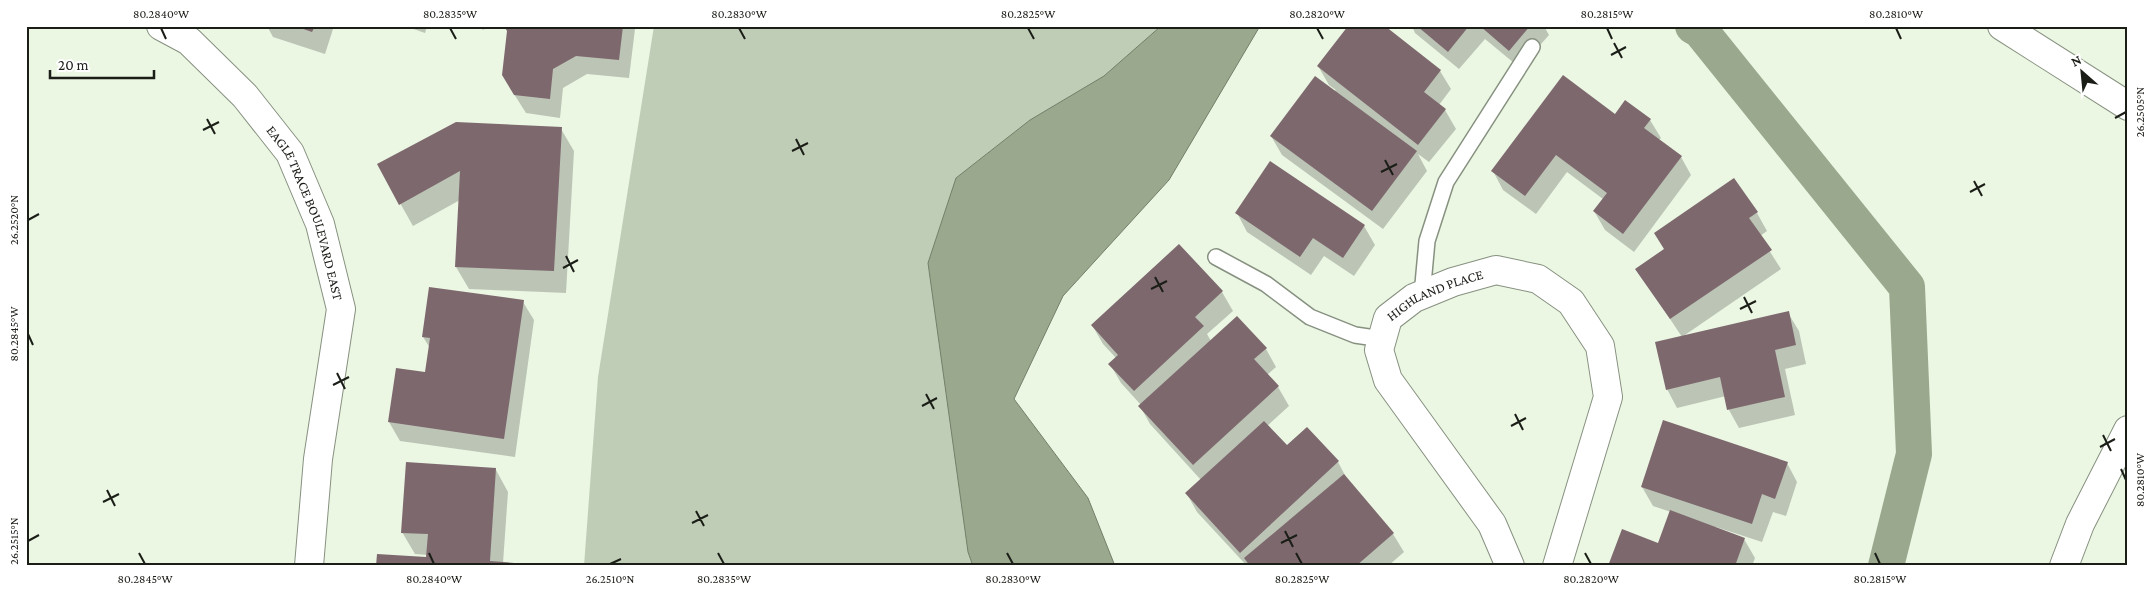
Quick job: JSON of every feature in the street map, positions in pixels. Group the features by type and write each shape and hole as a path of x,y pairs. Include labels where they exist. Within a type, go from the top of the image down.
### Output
{"street":[{"name":"EAGLE TRACE BOULEVARD EAST","path":"161,26 189,41 245,96 290,153 320,224 341,309 318,459 308,566"},
{"path":"2002,26 2128,106"},
{"name":"HIGHLAND PLACE","path":"1510,566 1492,524 1388,380 1379,350 1388,318 1414,298 1453,282 1496,270 1538,279 1571,302 1600,346 1608,397 1557,566"},
{"path":"2064,566 2080,524 2128,430"}],"lane":[{"path":"1422,295 1427,241 1446,182 1532,47"},
{"path":"1216,257 1266,284 1310,317 1355,335 1382,339"}],"shaded area":[{"path":"654,26 1176,26 979,407 994,566 584,566 598,377"},
{"path":"1161,26 1260,26 1169,180 1063,296 1014,399 1088,498 1115,566 973,566 968,552 928,263 956,178 1030,120 1104,76"}],"building":[{"path":"295,26 315,26 312,32"},
{"path":"504,26 623,26 619,60 576,56 553,69 550,99 514,95 502,75 507,31"},
{"path":"1348,26 1385,26 1441,70 1424,92 1446,109 1418,145 1317,66"},
{"path":"1417,26 1469,26 1448,52"},
{"path":"1480,26 1530,26 1509,51"},
{"path":"1563,75 1615,114 1625,100 1651,119 1644,128 1682,156 1623,234 1593,211 1607,193 1556,155 1525,196 1491,171"},
{"path":"1315,76 1417,151 1372,211 1270,136"},
{"path":"456,122 562,127 554,271 455,267 460,171 399,205 377,164"},
{"path":"1270,161 1365,225 1343,258 1313,238 1300,257 1235,213"},
{"path":"1734,178 1758,212 1749,218 1772,250 1670,319 1635,269 1664,249 1654,233"},
{"path":"1179,244 1223,291 1195,317 1204,326 1134,391 1108,364 1118,355 1091,325"},
{"path":"429,287 524,300 504,439 388,422 396,368 425,372 430,338 422,337"},
{"path":"1789,311 1796,345 1775,350 1785,397 1727,410 1720,377 1666,390 1655,342"},
{"path":"1237,316 1267,348 1254,359 1279,386 1193,465 1138,406"},
{"path":"1663,420 1788,462 1775,499 1762,494 1752,524 1641,487"},
{"path":"1264,421 1287,445 1307,427 1339,461 1240,553 1185,493"},
{"path":"406,462 496,468 490,561 527,564 527,566 376,566 377,554 426,557 428,534 401,533"},
{"path":"1344,474 1394,533 1356,566 1250,566 1244,558"},
{"path":"1670,510 1745,538 1735,566 1608,566 1622,529 1658,543"}],"waterway":[{"path":"1693,26 1700,30 1907,287 1914,454 1886,566"}]}
